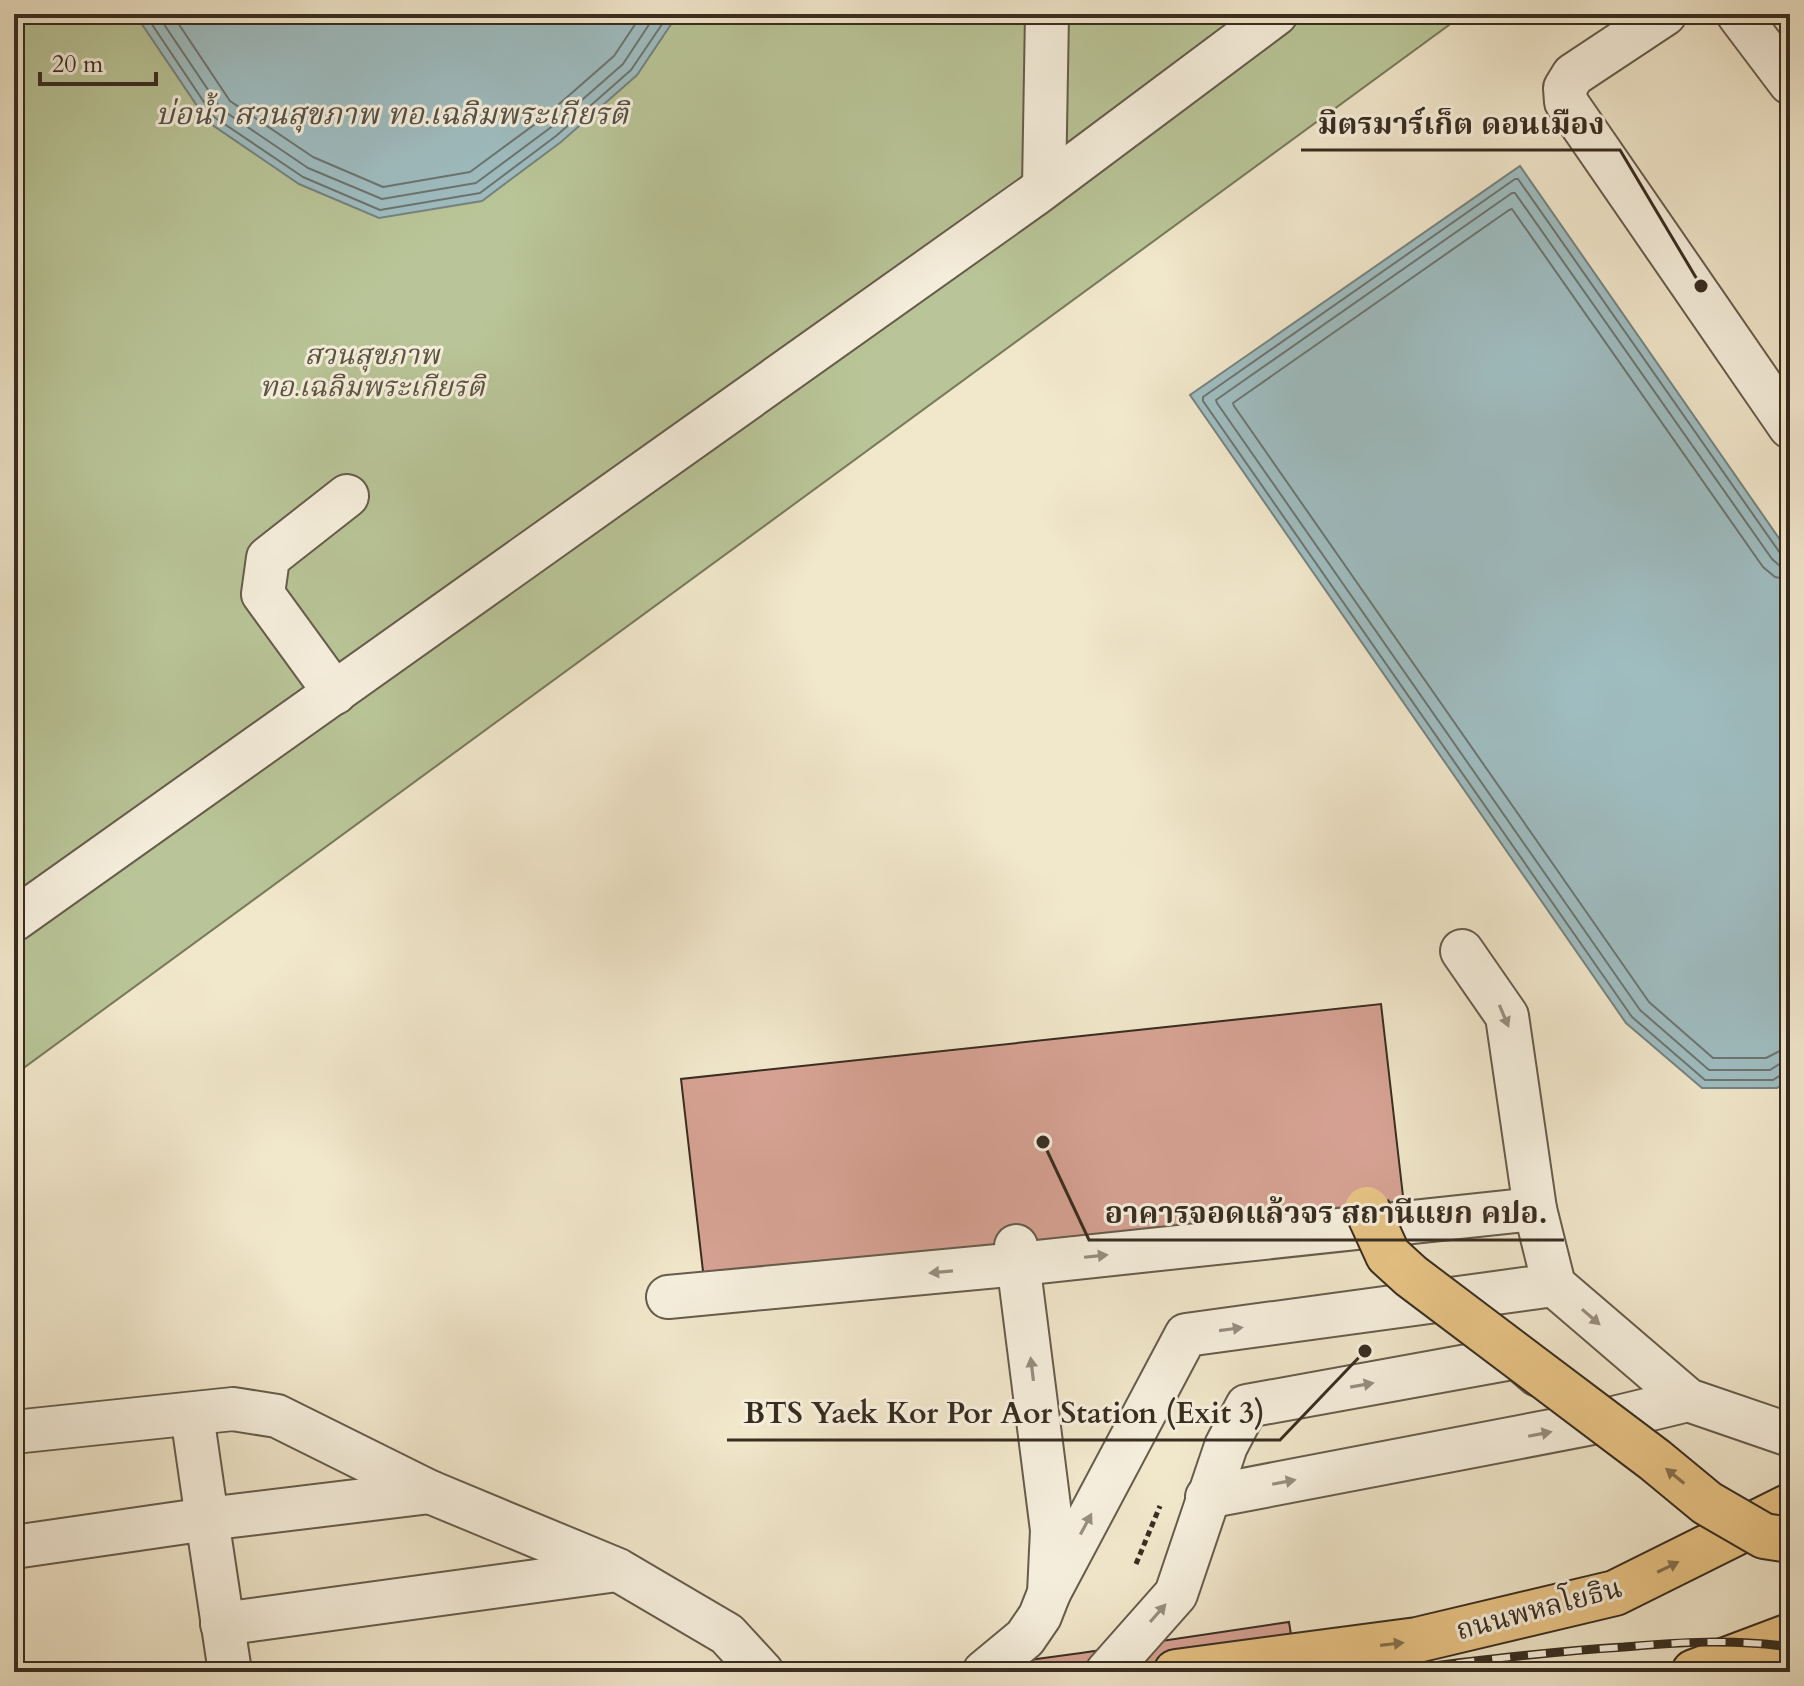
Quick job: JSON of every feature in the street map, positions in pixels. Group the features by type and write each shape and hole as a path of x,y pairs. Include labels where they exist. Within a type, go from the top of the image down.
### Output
{"main road":[{"path":"1367,1209 1388,1255 1411,1276 1655,1460 1707,1503 1764,1536 1790,1540"},
{"name":"ถนนพหลโยธิน","path":"1176,1672 1417,1640 1615,1593 1790,1506"},
{"path":"1694,1672 1790,1636"}],"lane":[{"path":"1044,187 1047,14"},
{"path":"14,920 1044,187 1276,14"},
{"path":"1665,14 1573,75 1565,88 1566,102 1784,406"},
{"path":"1738,14 1790,83"},
{"path":"335,693 263,594 268,558 347,496"},
{"path":"1462,951 1507,1016 1535,1209 1554,1285 1688,1400 1790,1435"},
{"path":"668,1297 1017,1255 1535,1209"},
{"path":"1017,1255 1052,1530 1049,1593"},
{"path":"984,1672 1025,1638 1040,1616 1049,1593 1186,1335 1554,1285"},
{"path":"1107,1672 1176,1594 1226,1446 1247,1406 1517,1357 1593,1423"},
{"path":"1207,1497 1593,1423 1688,1400"},
{"path":"14,1432 233,1409 277,1416 430,1492 618,1570 727,1634 762,1672"},
{"path":"192,1415 230,1672"},
{"path":"14,1547 207,1519 430,1492"},
{"path":"222,1624 618,1570"}],"green space":[{"name":"สวนสุขภาพ ทอ.เฉลิมพระเกียรติ","path":"14,14 1464,14 14,1075"}],"water":[{"name":"บ่อน้ำ สวนสุขภาพ ทอ.เฉลิมพระเกียรติ","path":"135,14 678,14 637,75 561,142 482,201 379,218 299,184 208,122"},
{"path":"1520,166 1790,554 1790,1078 1777,1088 1702,1088 1626,1023 1190,395"}],"building":[{"path":"1381,1004 1404,1205 704,1280 681,1079"},
{"path":"1289,1622 1297,1672 939,1672 1081,1653"}],"railway":[{"path":"1385,1672 1534,1654 1666,1644 1728,1642 1790,1647"},
{"path":"1622,1672 1746,1668 1790,1671"}],"place":[{"name":"มิตรมาร์เก็ต ดอนเมือง","path":"1701,286"},
{"name":"อาคารจอดแล้วจร สถานีแยก คปอ.","path":"1043,1142"},
{"name":"BTS Yaek Kor Por Aor Station (Exit 3)","path":"1365,1351"}]}
